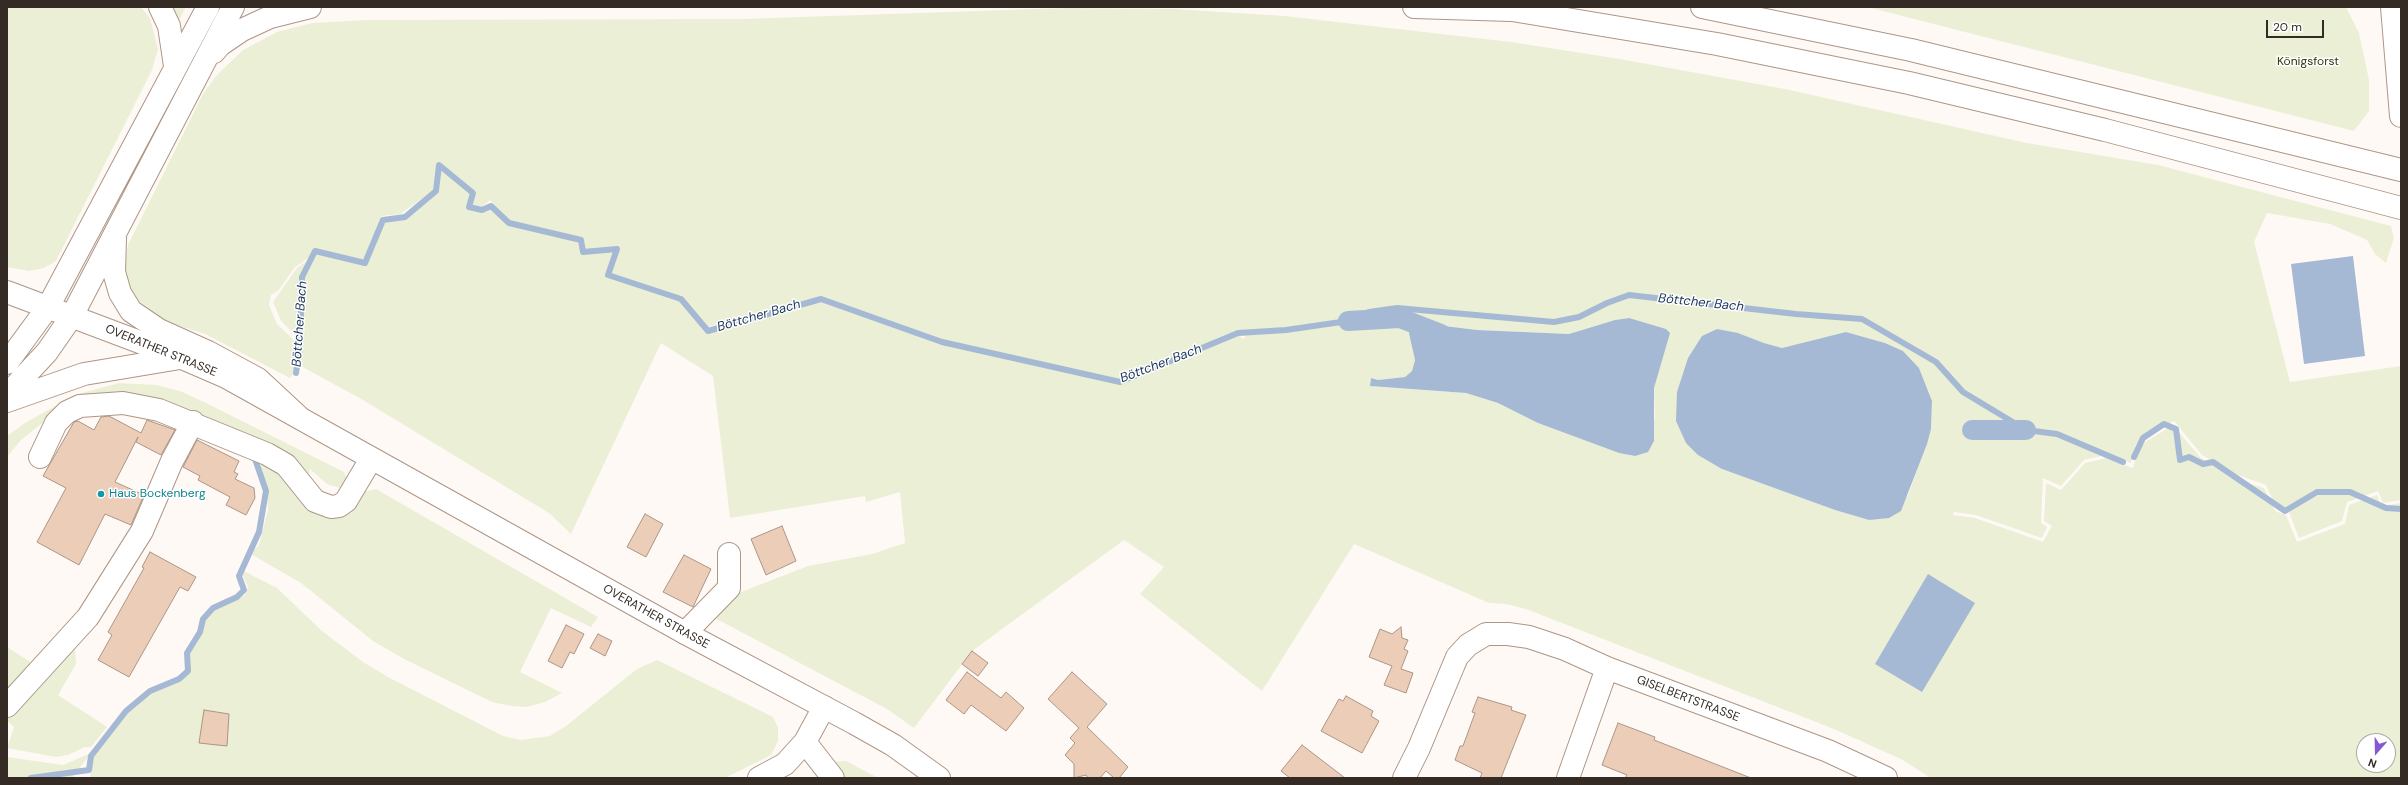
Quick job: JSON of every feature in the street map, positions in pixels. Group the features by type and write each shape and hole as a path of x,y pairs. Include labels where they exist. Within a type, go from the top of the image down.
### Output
{"main road":[{"path":"160,7 169,26 175,66"},
{"path":"7,363 48,307 108,199 175,66 208,7"},
{"path":"7,395 47,352 72,316 233,7"},
{"path":"200,70 220,45 242,30 270,16 310,7"},
{"path":"1414,7 1519,10"},
{"path":"1494,7 1718,44 1909,83 2104,130 2393,206"},
{"path":"1702,7 1927,53 2391,167"},
{"path":"2392,7 2401,116"},
{"path":"115,233 114,272 120,293 131,311 159,330 208,352 258,379 300,418"},
{"name":"OVERATHER STRASSE","path":"7,292 182,358 226,378 685,633 893,745 939,778"},
{"path":"7,401 84,374 182,358"},
{"path":"40,457 56,423 67,412 80,406 123,403 159,410 193,422 274,458 286,465 315,501 331,507 339,506 346,501 371,459"},
{"path":"7,706 88,617 142,531 172,461 193,422"},
{"path":"685,633 729,588 729,554"},
{"name":"GISELBERTSTRASSE","path":"1404,778 1419,748 1457,657 1468,645 1486,634 1508,634 1530,637 1565,649 1607,668 1828,752 1886,778"},
{"path":"1568,778 1607,668"},
{"path":"759,778 785,764 805,742 824,707"},
{"path":"805,742 833,778"}],"green space":[{"path":"7,7 141,7 150,18 158,49 152,70 56,261 44,268 29,271 7,267"},
{"path":"167,7 186,7 177,24"},
{"name":"Königsforst","path":"1867,7 2346,7 2359,33 2369,80 2369,111 2354,131"},
{"path":"1066,8 1175,9 1285,16 1511,42 1620,59 1785,89 2027,143 2158,165 2391,226 2394,238 2386,263 2375,254 2367,240 2330,224 2267,213 2254,242 2290,382 2401,366 2401,500 2383,503 2378,491 2347,502 2342,521 2299,538 2289,512 2277,509 2266,485 2238,475 2202,455 2174,421 2136,444 2131,463 2106,455 2084,460 2061,486 2043,478 2041,523 2047,527 2042,538 1976,515 1954,512 1953,515 1975,518 2043,542 2052,526 2044,521 2046,483 2061,490 2085,463 2106,458 2133,468 2139,446 2173,425 2200,457 2235,479 2264,488 2275,511 2286,515 2297,542 2345,524 2349,505 2377,495 2381,506 2401,503 2401,778 1931,778 1901,759 1834,729 1526,609 1506,604 1489,603 1354,544 1262,691 1140,594 1164,567 1124,540 972,651 914,728 887,709 709,615 741,592 808,566 872,554 905,543 900,492 866,502 865,496 730,518 713,376 661,343 571,534 549,513 363,400 299,365 303,280 317,252 366,263 384,219 403,217 439,191 441,167 471,192 467,207 482,211 489,204 508,224 581,241 582,254 616,250 608,275 681,300 708,331 824,301 946,344 1123,384 1238,335 1244,339 1246,335 1238,331 1121,380 948,342 822,297 708,327 682,297 611,274 620,247 585,251 584,239 510,221 490,200 482,207 470,204 474,191 438,161 436,189 400,214 382,216 364,260 314,248 310,257 295,267 278,291 271,295 269,305 277,324 298,344 294,373 290,378 205,334 167,322 136,299 129,289 124,268 128,245 203,94 216,76 243,50 277,32 312,23 368,20 742,19","holes":["1629,318 1660,365 1654,388 1655,418 1635,456 1619,453 1538,423 1498,403 1466,393 1370,386 1371,378 1378,380 1405,377 1412,371 1415,360 1410,333 1416,324 1420,323 1477,330 1569,334 1615,320","1846,332 1885,343 1903,351 1919,368 1932,401 1931,429 1908,496 1869,520 1835,510 1722,469 1738,333 1782,348"]},
{"path":"308,260 300,278 298,338 281,321 273,302 297,268"},
{"path":"119,383 156,385 180,391 206,403 344,472 347,479 343,489 327,484 310,469 306,481 148,400 61,408 21,440 7,457 7,436 25,423 75,395"},
{"path":"257,460 274,464 310,505 376,489 598,617 591,627 551,608 520,672 562,693 545,702 527,707 511,706 492,702 404,659 373,641 301,583 251,554 259,545 268,510 267,489"},
{"path":"240,569 277,588 322,631 363,662 388,677 503,736 521,740 550,736 566,726 637,669 657,660 773,717 778,728 778,741 771,755 725,778 90,778 93,754 97,745 116,720 146,691 187,674 191,646 204,625 205,618 209,613 245,595 248,587"},
{"path":"74,636 76,664 58,695 107,727 91,747 85,747 68,755 56,757 7,748 14,727 7,721 7,714"},
{"path":"7,647 38,667 7,700"},
{"path":"91,753 72,778 7,778 7,757 63,765"},
{"path":"846,761 878,778 845,778 831,762"}],"water":[{"path":"2353,256 2365,356 2304,364 2291,264"},
{"path":"1629,318 1666,329 1670,333 1654,388 1654,441 1648,452 1635,456 1619,453 1538,423 1498,403 1466,393 1370,386 1371,378 1378,380 1405,377 1412,371 1415,360 1409,333 1416,324 1420,323 1477,330 1569,334 1615,320"},
{"path":"1717,329 1738,333 1782,348 1846,332 1885,343 1903,351 1919,368 1932,401 1931,429 1927,444 1901,511 1889,518 1869,520 1835,510 1722,469 1698,455 1686,443 1676,421 1677,392 1688,358 1702,336"},
{"path":"1928,574 1975,603 1922,692 1875,664"}],"building":[{"name":"Haus Bockenberg","path":"109,416 141,433 147,420 175,430 161,455 136,442 138,437 115,482 144,495 131,525 105,514 79,565 37,542 66,488 43,476 74,422 78,421 94,430 101,417"},
{"path":"197,440 239,461 234,472 238,474 235,479 254,488 255,498 246,515 226,505 230,497 198,480 200,476 183,467"},
{"path":"645,514 663,524 646,557 627,547"},
{"path":"782,526 796,561 766,575 751,539"},
{"path":"150,552 196,577 188,591 180,587 129,677 98,660 112,635 108,632 144,568 142,567"},
{"path":"684,555 711,569 693,607 663,592"},
{"path":"566,625 584,634 574,654 570,652 562,668 548,661"},
{"path":"1401,627 1402,638 1408,640 1404,649 1408,651 1401,669 1413,673 1406,693 1384,685 1392,666 1369,657 1380,629 1392,634"},
{"path":"598,634 612,641 605,656 590,648"},
{"path":"972,651 988,663 978,676 962,664"},
{"path":"967,672 1001,698 1006,692 1024,708 1006,731 971,705 964,714 946,700"},
{"path":"1072,672 1107,704 1087,727 1128,767 1119,778 1114,778 1106,771 1100,778 1088,778 1086,775 1074,778 1074,764 1065,755 1075,743 1070,738 1079,728 1048,699"},
{"path":"1346,696 1373,711 1371,716 1379,721 1362,753 1321,731 1339,699 1343,701"},
{"path":"1478,697 1512,707 1511,710 1526,715 1501,778 1480,778 1482,773 1455,760 1460,746 1463,746 1475,713 1472,712"},
{"path":"204,710 229,714 227,746 199,743"},
{"path":"1618,723 1655,737 1654,740 1751,778 1625,778 1627,775 1602,765"},
{"path":"1302,745 1345,778 1290,778 1281,771"}],"waterway":[{"name":"Böttcher Bach","path":"296,373 300,347 302,277 315,251 365,263 383,220 405,217 436,191 439,165 473,193 469,207 482,210 491,206 509,223 581,240 583,252 617,249 608,275 681,299 708,331 821,299 942,342 1120,382 1238,333 1286,330 1348,321 1369,312 1397,308 1554,322 1579,317 1607,303 1629,295 1796,314 1862,319 1936,362 1963,392 2026,430 2057,434 2123,462"},
{"name":"Böttcher Bach","path":"1348,321 1400,318 1441,334"},
{"name":"Böttcher Bach","path":"2134,457 2143,438 2164,424 2176,429 2180,460 2189,457 2203,464 2213,462 2285,511 2317,492 2350,492 2386,508 2401,509"},
{"name":"Böttcher Bach","path":"1972,430 2026,430"},
{"name":"Böttcher Bach","path":"31,778 89,770 91,756 126,711 150,691 179,679 188,671 187,653 200,632 203,619 213,608 237,597 244,590 239,576 259,532 266,491 254,456"}],"place":[{"name":"Haus Bockenberg","path":"101,494"}]}
